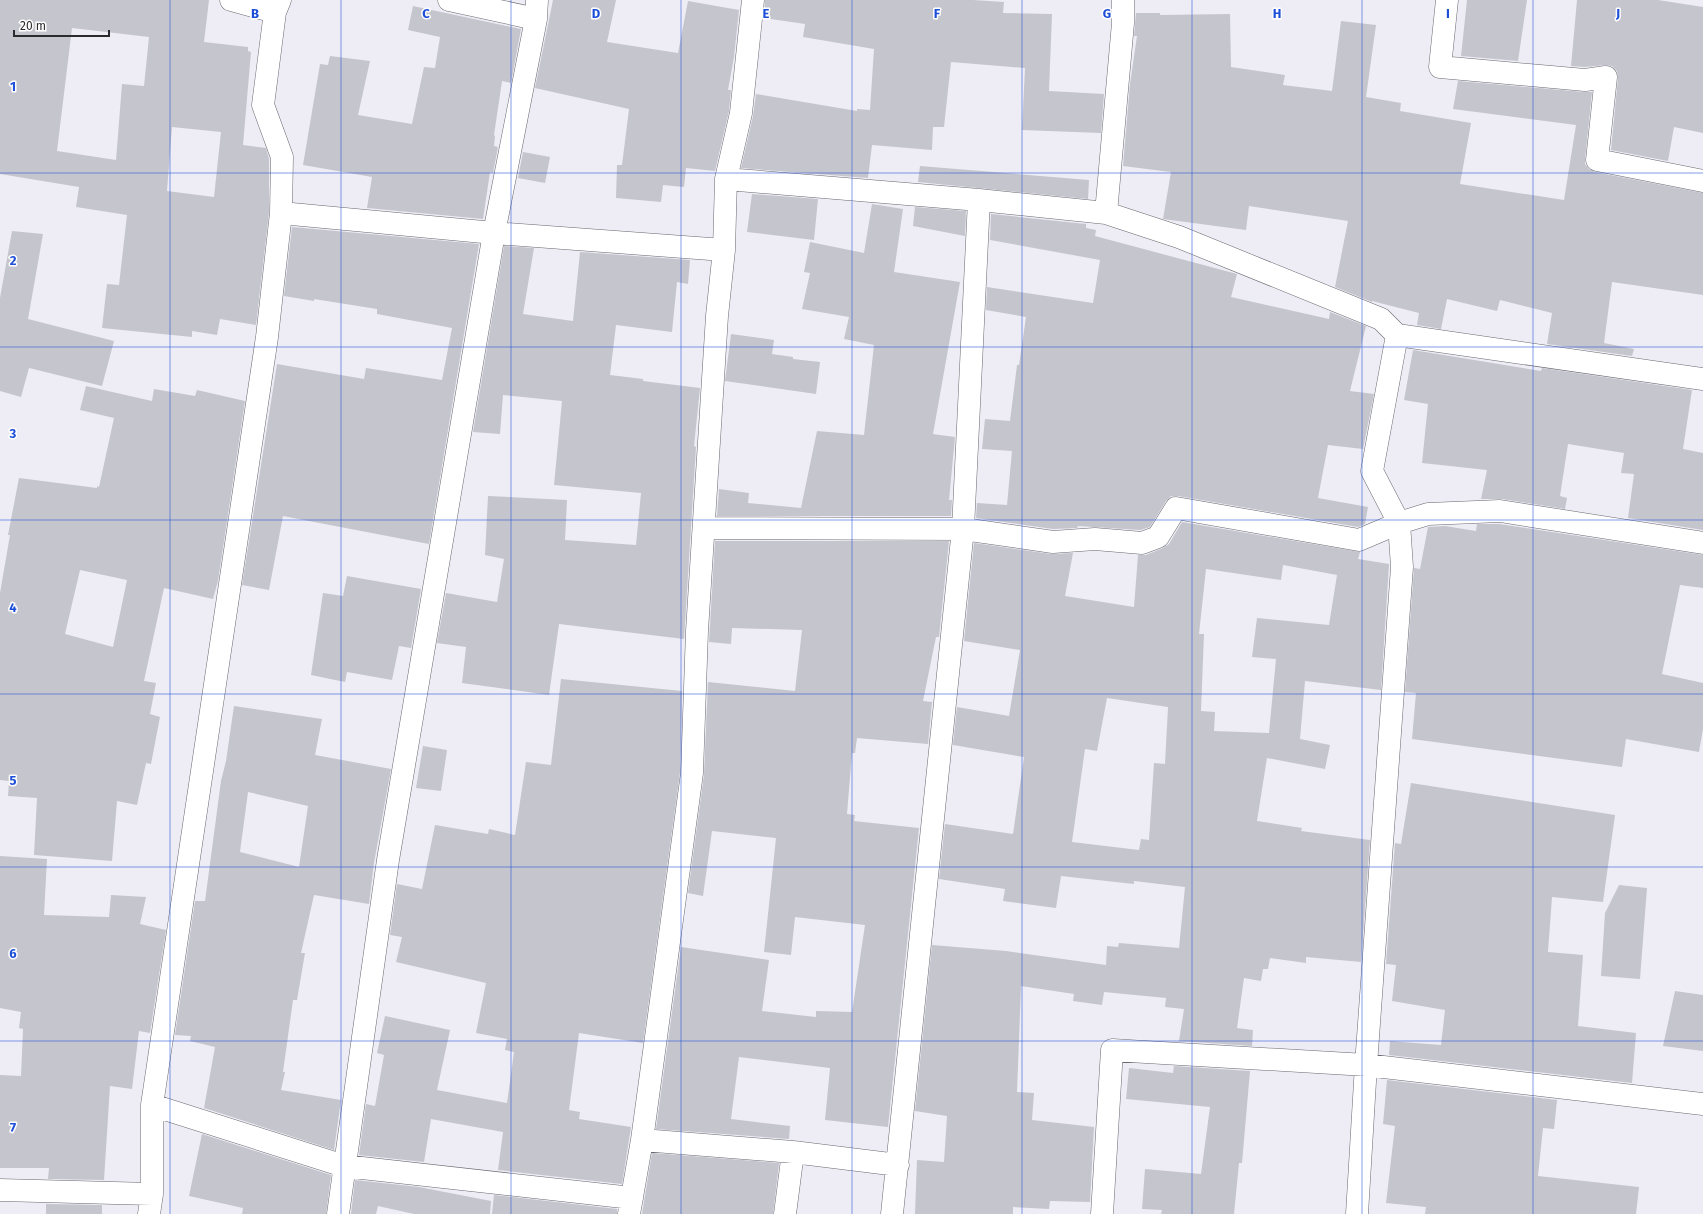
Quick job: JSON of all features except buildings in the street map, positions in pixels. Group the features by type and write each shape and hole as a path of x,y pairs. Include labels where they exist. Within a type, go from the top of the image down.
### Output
{"street":[{"path":"0,1190 150,1204 152,1105 267,337 282,213 282,157 263,105 278,6 231,0"},
{"path":"338,1214 388,860 494,233 536,9 449,0"},
{"path":"152,1105 344,1166 631,1206 642,1140 692,773 697,631 717,316 724,250 726,179 741,113 753,0"},
{"path":"1106,213 1123,23 1123,0"},
{"path":"1447,0 1440,67 1585,80 1606,77 1597,160 1703,181"},
{"path":"726,179 979,200 1106,213 1179,237 1381,319 1397,335 1703,379"},
{"path":"892,1214 963,529 979,200"},
{"path":"282,213 494,233 724,250"},
{"path":"1357,1214 1366,1065 1402,567 1399,523 1372,471 1397,335"},
{"path":"704,528 963,529 1053,542 1095,539 1142,543 1158,537 1176,508 1359,540 1399,523 1428,514 1500,511 1703,543"},
{"path":"1102,1214 1112,1050 1366,1065 1703,1104"},
{"path":"642,1140 793,1152 898,1165"},
{"path":"785,1214 793,1152"}]}
